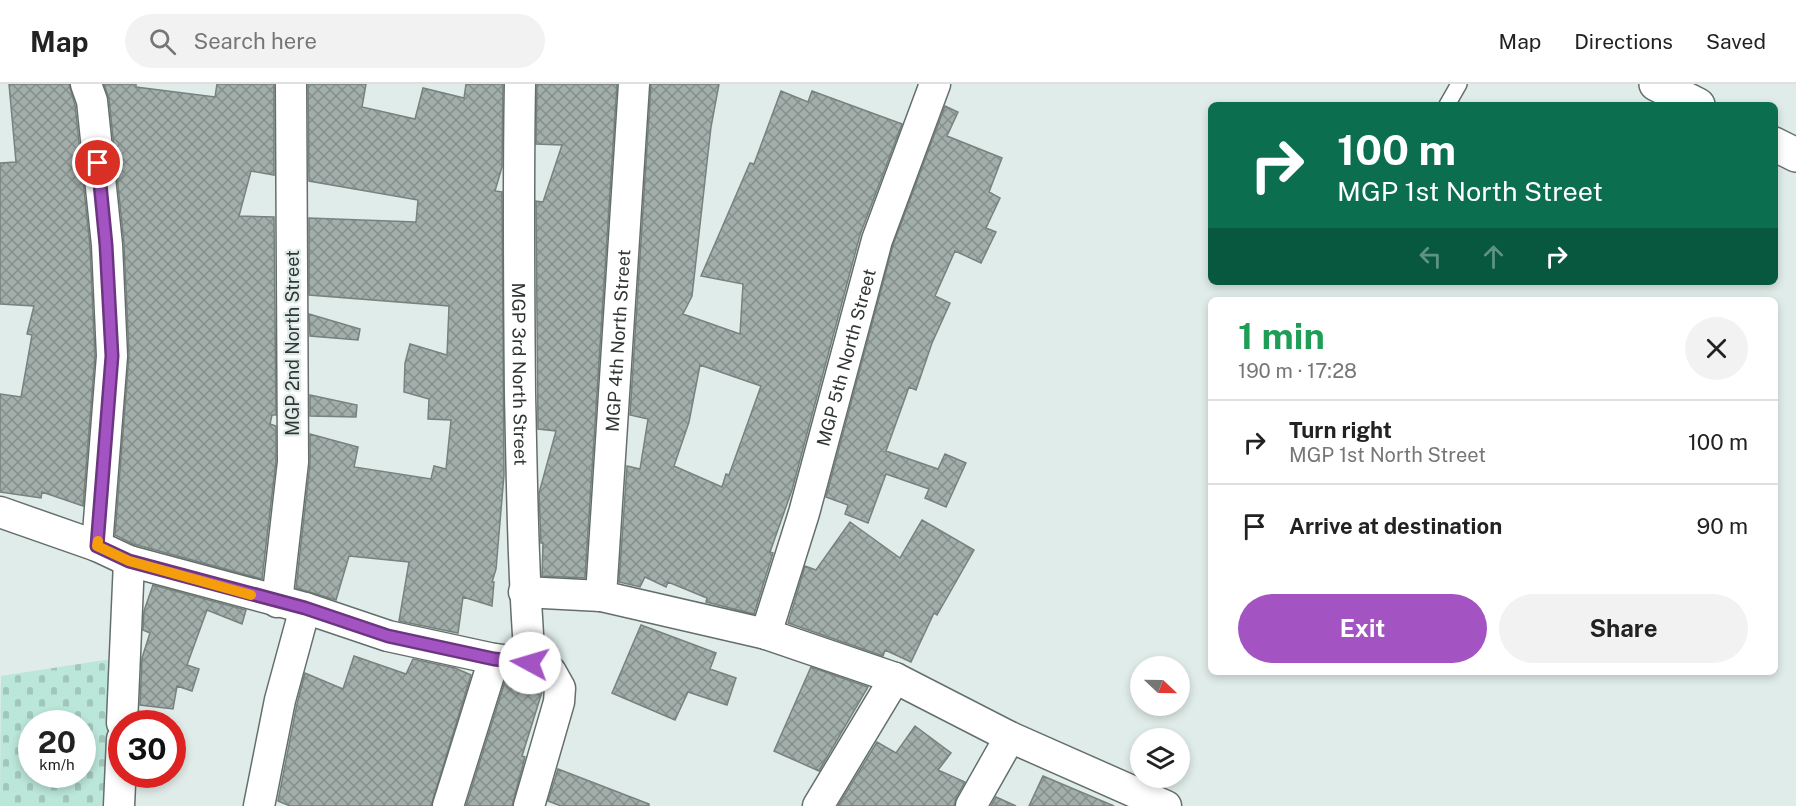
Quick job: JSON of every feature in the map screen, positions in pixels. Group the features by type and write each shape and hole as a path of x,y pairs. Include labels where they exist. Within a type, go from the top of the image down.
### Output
{"street":[{"path":"86,84 92,101 105,234 112,356 97,546"},
{"name":"MGP 2nd North Street","path":"259,806 280,700 291,605 293,462 291,84"},
{"name":"MGP 3rd North Street","path":"520,84 518,197 524,592 530,663"},
{"name":"MGP 4th North Street","path":"601,596 634,84"},
{"name":"MGP 5th North Street","path":"766,634 804,513 877,240 935,84"},
{"path":"1656,84 1692,102"},
{"path":"1778,146 1796,155"},
{"path":"0,512 97,546 129,561 291,605 388,636 494,659 530,663 551,672 560,688 559,702 529,806"},
{"path":"123,710 129,561"},
{"path":"524,592 601,596 766,634 895,678 1010,737 1166,806"},
{"path":"448,806 494,659"},
{"path":"818,806 895,678"},
{"path":"971,806 1010,737"},
{"path":"119,806 120,788"}],"lane":[{"path":"1449,102 1458,84"}],"green space":[{"path":"118,658 116,710 108,710 108,788 113,788 112,806 0,806 1,676"}],"building":[{"path":"9,84 69,84 75,105 90,246 95,356 83,506 42,492 41,498 0,492 0,394 21,397 32,335 27,334 34,306 0,304 0,163 16,162"},
{"path":"104,84 136,84 136,87 215,97 217,84 274,84 274,175 251,171 239,216 274,217 276,415 272,415 270,424 276,426 276,461 262,579 133,544 115,535 129,355 124,243 109,99"},
{"path":"308,84 366,84 362,107 415,119 423,88 464,98 466,84 503,84 502,167 495,191 502,192 504,475 496,569 492,582 494,582 492,606 463,597 458,633 399,621 409,562 349,556 336,600 296,588 310,464 310,434 358,447 354,467 431,479 434,466 446,469 451,420 428,419 429,399 404,392 405,363 410,344 447,355 449,306 309,295 309,218 416,222 418,200 309,181"},
{"path":"537,84 617,84 585,578 542,576 543,543 541,543 539,493 556,431 538,429 536,201 543,202 562,145 536,144"},
{"path":"651,84 719,84 711,127 692,296 683,314 740,334 743,284 701,276 750,163 754,164 781,91 808,102 812,91 902,124 860,235 792,490 770,552 773,553 754,614 706,602 707,598 668,582 666,587 645,577 640,587 619,582 627,466 640,469 648,419 630,415","holes":["700,365 761,386 729,475 726,474 722,487 674,466 689,422"]},
{"path":"945,106 958,112 947,136 1002,158 989,192 1000,198 986,228 996,232 981,263 955,251 935,296 950,303 932,343 916,390 909,387 886,451 938,469 945,454 966,463 946,507 925,498 929,489 886,474 868,523 845,514 848,505 826,497 893,245"},
{"path":"309,314 360,329 358,340 310,336"},
{"path":"310,395 357,405 356,417 310,416"},
{"path":"922,520 974,550 937,615 934,613 911,662 885,650 883,656 788,623 805,566 816,570 850,522 900,558"},
{"path":"153,585 246,610 242,624 207,610 187,665 199,669 192,691 177,686 173,709 140,705 142,658 150,633 143,630 144,611"},
{"path":"641,625 716,653 710,669 736,678 727,705 688,692 675,720 612,693"},
{"path":"354,656 406,674 413,659 455,668 471,675 431,806 290,806 278,801 305,673 343,689"},
{"path":"811,667 868,687 819,771 774,751"},
{"path":"506,678 526,680 539,686 542,692 522,756 525,757 512,806 466,806"},
{"path":"915,726 951,753 938,770 965,782 954,806 838,806 877,742 896,753"},
{"path":"558,769 649,804 649,806 561,806 548,801"},
{"path":"1043,776 1114,806 1029,806"},
{"path":"996,797 1016,806 991,806"}],"slow traffic":[{"path":"98,541 97,546 129,561 251,595"}],"route":[{"path":"98,163 106,245 112,356 97,546 129,561 305,608 388,636 494,659 530,663"}]}
